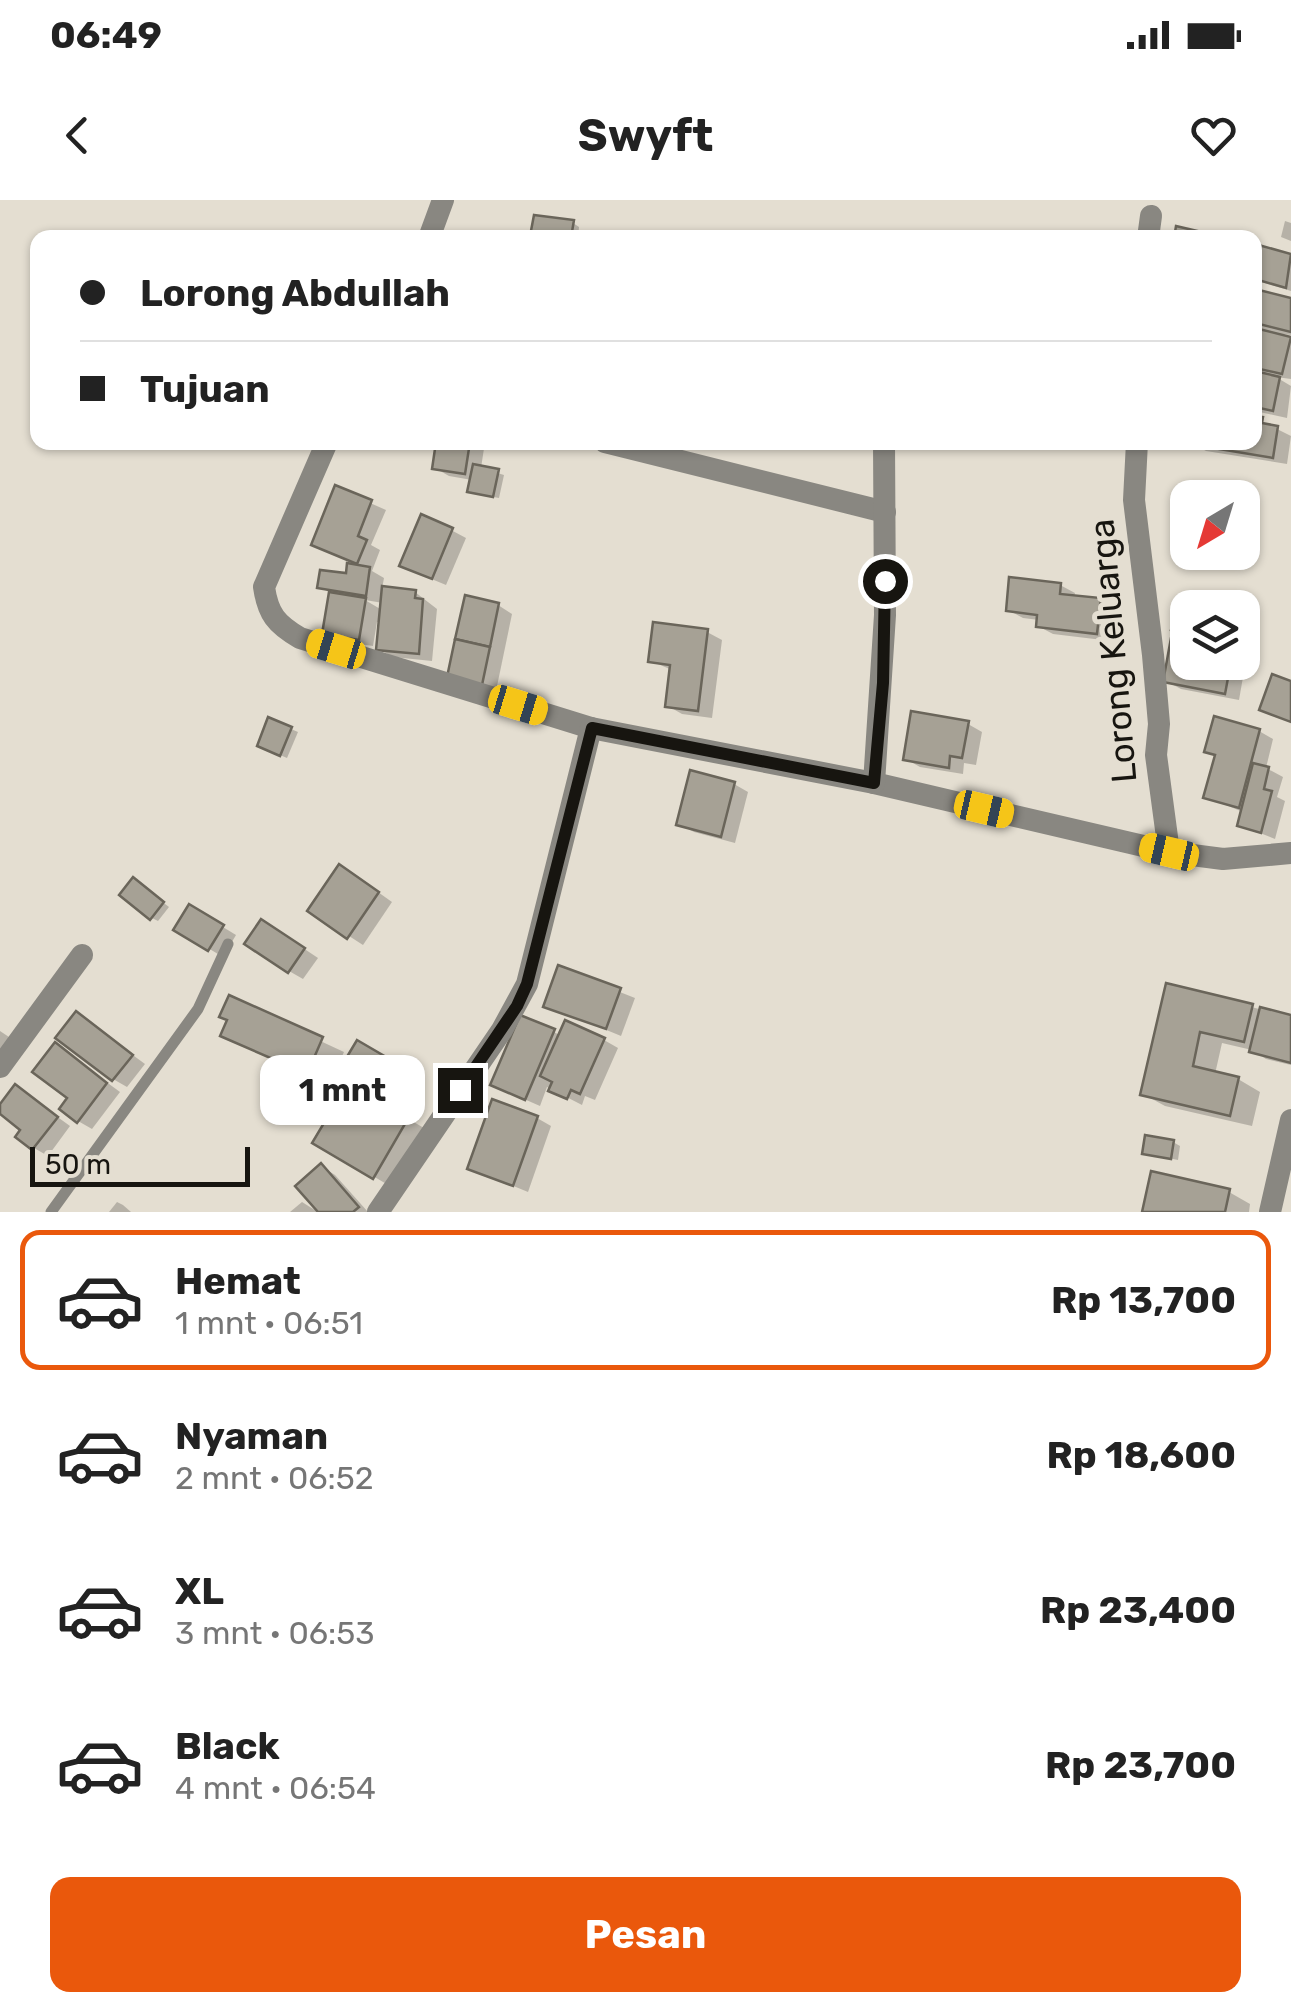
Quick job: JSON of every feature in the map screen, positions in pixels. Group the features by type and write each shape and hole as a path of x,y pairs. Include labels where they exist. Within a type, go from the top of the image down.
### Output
{"street":[{"path":"432,230 443,200"},
{"path":"324,450 264,586 268,611 274,620 300,638 592,728 874,783 1169,852 1223,859 1291,853"},
{"path":"637,450 885,512"},
{"path":"874,783 884,666 884,450"},
{"name":"Lorong Keluarga","path":"1136,450 1134,500 1159,724 1156,754 1169,852"},
{"path":"378,1212 522,995 592,728"},
{"path":"0,1067 82,955"},
{"path":"1270,1212 1291,1120"}],"lane":[{"path":"51,1212 198,1010 228,944"}],"building":[{"path":"534,215 574,220 572,230 531,230"},
{"path":"1262,246 1291,254 1286,288 1262,281"},
{"path":"1262,291 1291,298 1291,332 1262,325"},
{"path":"1262,330 1291,337 1282,374 1262,370"},
{"path":"1262,373 1280,377 1273,411 1262,409"},
{"path":"1262,423 1278,426 1273,458 1225,450 1262,450"},
{"path":"435,450 469,450 465,474 432,469"},
{"path":"473,464 499,469 493,497 467,492"},
{"path":"335,485 372,500 358,536 367,540 357,564 311,545"},
{"path":"421,514 453,528 432,579 399,566"},
{"path":"347,563 370,567 366,596 317,588 320,570 346,573"},
{"path":"1009,577 1061,583 1060,594 1101,598 1097,634 1036,627 1037,615 1006,611"},
{"path":"382,586 416,590 415,598 423,599 419,654 376,650"},
{"path":"329,592 366,598 359,640 322,634"},
{"path":"465,595 499,603 490,647 455,639"},
{"path":"653,622 708,629 698,711 665,707 670,665 648,662"},
{"path":"455,639 490,647 482,685 447,677"},
{"path":"1170,644 1170,680 1228,680 1225,694 1163,682"},
{"path":"1272,674 1291,681 1291,722 1259,710"},
{"path":"911,711 969,721 962,758 950,756 949,768 903,760"},
{"path":"1214,716 1260,729 1239,808 1203,798 1215,755 1204,752"},
{"path":"268,717 292,727 280,756 257,746"},
{"path":"1253,763 1269,767 1264,789 1272,791 1261,833 1237,826"},
{"path":"690,770 735,782 721,837 676,825"},
{"path":"339,864 379,892 347,939 307,911"},
{"path":"133,877 164,902 150,920 119,895"},
{"path":"189,904 224,925 208,951 173,930"},
{"path":"261,919 305,948 288,973 244,944"},
{"path":"558,965 621,988 606,1029 543,1007"},
{"path":"1166,983 1253,1004 1244,1042 1200,1032 1193,1066 1239,1077 1230,1116 1140,1095"},
{"path":"229,995 323,1037 301,1088 283,1080 289,1066 220,1036 227,1020 219,1017"},
{"path":"1260,1007 1291,1015 1291,1063 1249,1052"},
{"path":"76,1011 133,1055 112,1081 55,1038"},
{"path":"520,1015 555,1029 525,1100 490,1085"},
{"path":"565,1020 605,1038 580,1094 571,1090 567,1099 548,1091 552,1082 540,1076"},
{"path":"357,1040 398,1064 386,1085 345,1060"},
{"path":"55,1042 107,1083 77,1123 59,1109 67,1098 32,1072"},
{"path":"349,1081 409,1117 373,1179 312,1143"},
{"path":"15,1084 58,1117 32,1150 15,1137 20,1130 0,1114 0,1104"},
{"path":"492,1099 538,1116 513,1186 467,1169"},
{"path":"1145,1135 1174,1140 1171,1159 1142,1154"},
{"path":"321,1163 359,1207 353,1212 318,1212 295,1186"},
{"path":"1151,1171 1230,1189 1225,1212 1142,1212"}],"route":[{"path":"460,1090 517,1006 527,984 592,728 874,783 883,683 885,581"}]}
